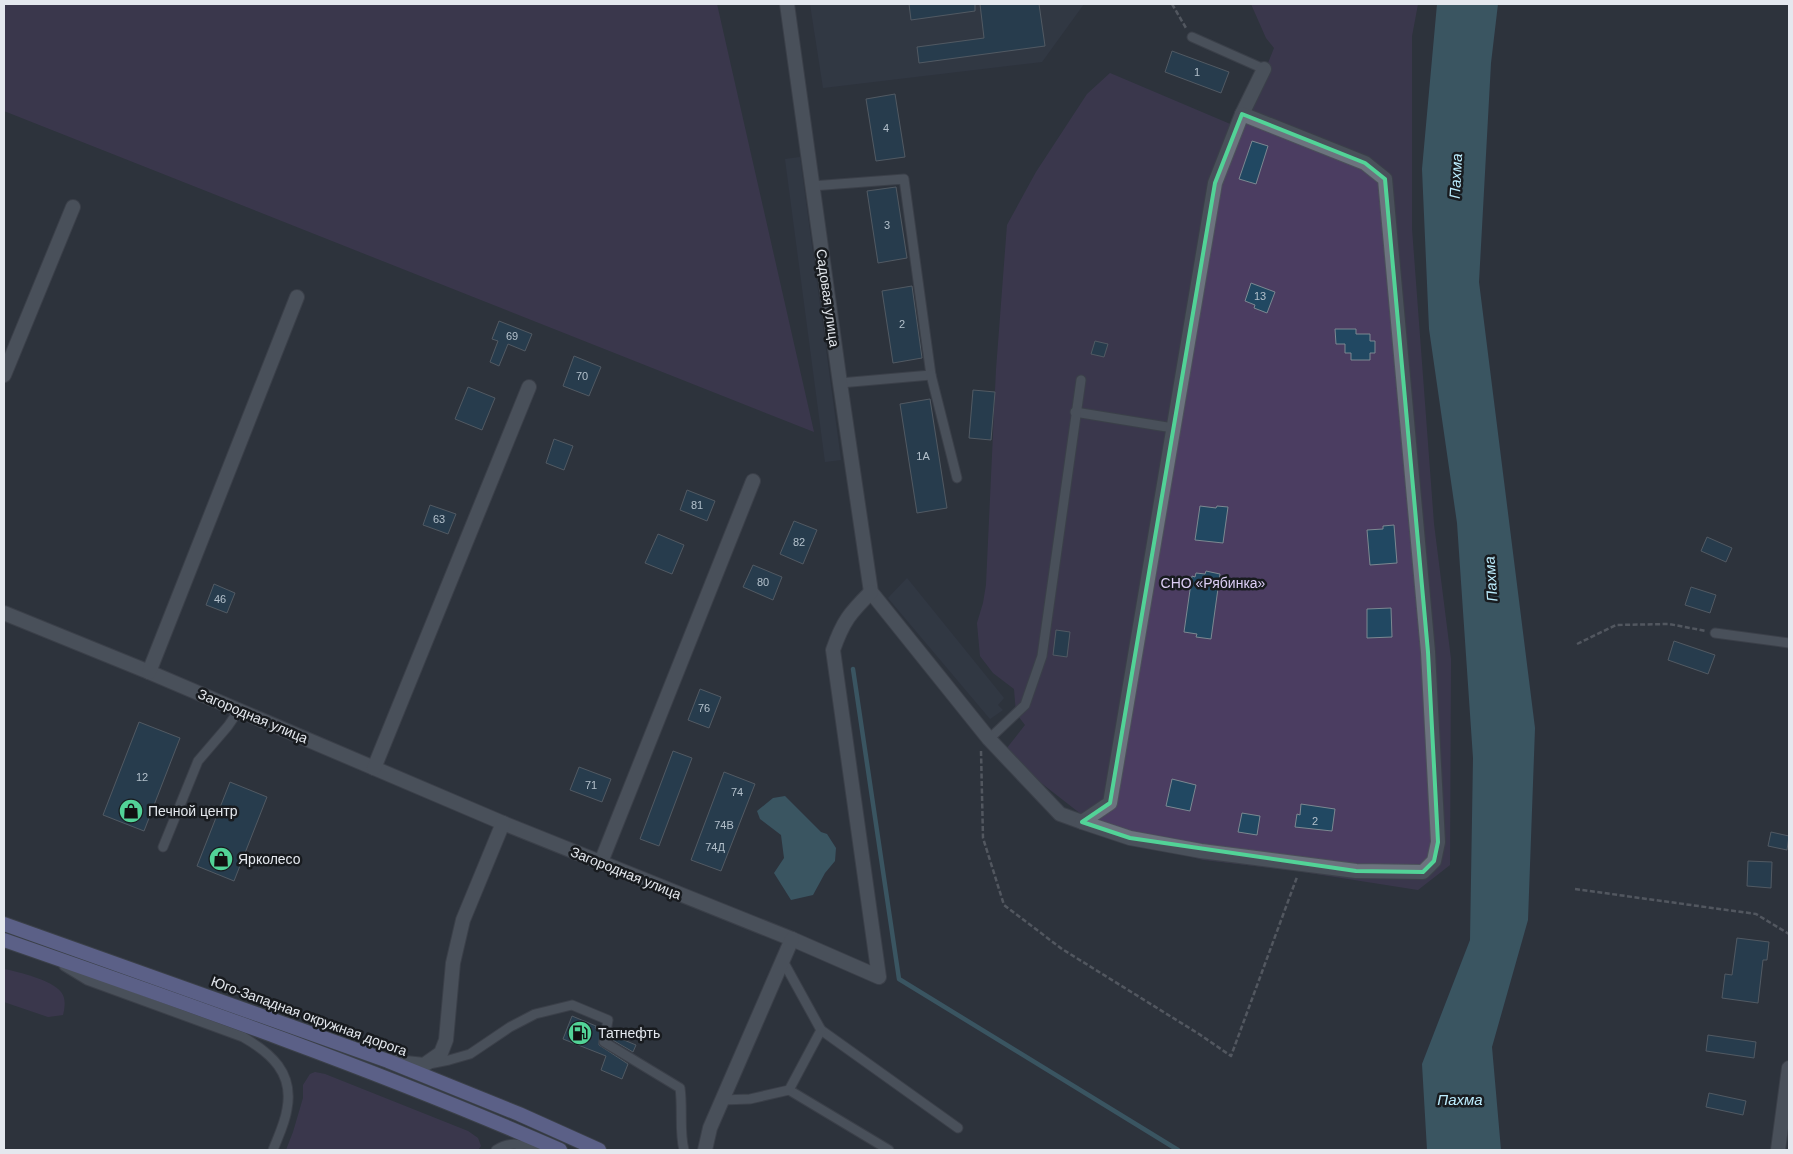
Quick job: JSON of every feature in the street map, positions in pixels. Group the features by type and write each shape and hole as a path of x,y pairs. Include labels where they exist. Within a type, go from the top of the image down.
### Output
{"highway":[{"name":"Юго-Западная окружная дорога","path":"4,924 388,1061 519,1114 599,1150"},
{"path":"4,940 335,1059 447,1102 560,1150"}],"street":[{"name":"Садовая улица","path":"787,4 871,592"},
{"path":"1082,822 1110,803 1215,182 1242,114 1264,69"},
{"path":"871,592 985,735 1060,814 1130,838 1201,851 1299,864 1356,871 1423,872 1434,861 1438,842 1428,652 1385,179 1365,163 1242,114"},
{"path":"4,375 73,207"},
{"path":"149,672 298,297"},
{"path":"374,768 529,387"},
{"path":"601,862 753,481"},
{"name":"Загородная улица","path":"4,613 149,672 503,823 792,939 879,978 833,650 839,631 850,612 871,592"},
{"path":"388,1061 424,1065 441,1053 446,1040 453,963 463,920 503,823"},
{"path":"705,1150 710,1128 792,939"},
{"path":"1778,1150 1789,1068"}],"lane":[{"path":"1192,37 1264,69"},
{"path":"812,186 904,178 931,374 957,478"},
{"path":"840,383 931,374"},
{"path":"985,735 1025,706 1042,656 1081,380"},
{"path":"1075,412 1173,428"},
{"path":"1715,633 1789,643"},
{"path":"164,847 198,761 228,726 238,710"},
{"path":"44,954 87,980 243,1037 271,1055 283,1072 288,1098 287,1110 273,1150"},
{"path":"783,961 820,1030 958,1128"},
{"path":"424,1065 470,1054 510,1027 535,1014 572,1005 608,1020 604,1042 680,1088 682,1143 684,1150"},
{"path":"789,1090 820,1030"},
{"path":"722,1100 750,1099 789,1090 889,1150"},
{"path":"496,1150 510,1143 537,1150"}],"path":[{"path":"1172,4 1192,37"},
{"path":"1578,644 1616,625 1669,624 1715,633"},
{"path":"985,735 983,838 1004,905 1062,949 1231,1056 1299,872 1299,864"},
{"path":"1575,889 1756,914 1789,934"}],"highlighted area":[{"path":"1242,114 1365,163 1385,179 1428,652 1438,842 1434,861 1423,872 1356,871 1130,838 1082,822 1110,803 1215,183"}],"shaded area":[{"path":"810,4 1084,4 1042,62 823,88"},
{"path":"800,157 841,460 825,462 785,159"},
{"path":"907,578 1004,698 998,705 1003,710 990,719 888,598"}],"green space":[{"path":"4,4 717,4 814,432 4,111"},
{"name":"СНО «Рябинка»","path":"1251,4 1418,4 1412,36 1412,229 1434,524 1451,659 1450,865 1418,890 1297,871 1204,860 1121,840 1086,818 1003,753 1025,725 1016,713 1014,689 993,673 980,656 977,623 986,585 996,370 1007,225 1036,172 1087,94 1110,73 1242,129 1274,48 1266,38"},
{"path":"4,969 35,977 57,988 64,997 63,1015 48,1017 4,1002"},
{"path":"315,1072 325,1074 468,1131 478,1138 481,1146 478,1150 286,1150 303,1098 303,1085 310,1074"}],"water":[{"name":"Пахма","path":"1437,4 1498,4 1491,63 1479,282 1535,728 1528,920 1492,1047 1501,1150 1427,1150 1422,1064 1470,940 1473,758 1457,523 1429,329 1422,169"},
{"path":"785,796 821,832 827,834 836,848 835,861 825,873 813,895 791,900 774,873 784,858 781,835 760,819 757,811 773,798"}],"building":[{"path":"909,4 975,4 975,11 911,20"},
{"path":"980,4 1039,4 1045,46 919,63 917,47 984,38"},
{"path":"1172,51 1229,72 1221,93 1165,72"},
{"path":"895,94 905,157 876,161 866,99"},
{"path":"1252,141 1268,146 1256,184 1239,179"},
{"path":"896,187 907,258 878,263 867,191"},
{"path":"1251,283 1275,292 1267,313 1254,308 1255,305 1245,301"},
{"path":"912,286 922,358 893,363 882,291"},
{"path":"499,321 532,334 525,351 508,344 499,366 490,362 498,341 492,339"},
{"path":"1335,329 1356,329 1356,334 1370,334 1370,341 1375,341 1375,353 1370,353 1370,360 1351,360 1351,353 1345,353 1345,344 1336,344"},
{"path":"1095,341 1108,344 1104,357 1091,354"},
{"path":"574,356 601,367 589,396 563,386"},
{"path":"468,387 495,398 482,430 455,419"},
{"path":"973,390 995,392 991,440 969,438"},
{"path":"930,399 947,508 917,513 900,404"},
{"path":"554,439 573,446 564,470 546,463"},
{"path":"687,490 715,501 707,521 680,510"},
{"path":"430,505 456,514 448,534 423,525"},
{"path":"1200,506 1228,507 1223,543 1195,540"},
{"path":"794,521 817,530 803,564 780,554"},
{"path":"1394,525 1397,563 1370,565 1367,530 1383,529 1383,526"},
{"path":"658,534 684,545 672,574 645,563"},
{"path":"1707,537 1732,548 1726,562 1701,551"},
{"path":"753,565 782,577 773,600 743,587"},
{"path":"1206,571 1220,574 1211,639 1196,637 1197,634 1184,632 1192,576 1195,577 1196,573 1205,574"},
{"path":"214,584 235,593 227,613 206,605"},
{"path":"1691,587 1716,595 1710,613 1685,605"},
{"path":"1391,608 1392,637 1367,638 1367,609"},
{"path":"1056,630 1070,632 1067,657 1053,655"},
{"path":"1674,641 1715,655 1708,674 1668,660"},
{"path":"700,689 721,697 709,728 688,720"},
{"path":"139,722 180,738 144,831 103,815"},
{"path":"673,751 692,758 659,846 640,839"},
{"path":"579,767 611,779 602,802 570,790"},
{"path":"724,772 755,784 721,871 691,860"},
{"path":"1172,779 1196,785 1190,811 1166,806"},
{"path":"230,782 267,797 234,881 197,866"},
{"path":"1301,804 1335,809 1332,831 1295,827 1297,814 1300,815"},
{"path":"1242,813 1260,816 1257,835 1238,832"},
{"path":"1771,832 1789,836 1787,850 1768,846"},
{"path":"1748,861 1772,862 1771,888 1747,886"},
{"path":"1737,938 1769,942 1767,960 1763,960 1758,1003 1722,998 1725,974 1732,975"},
{"path":"572,1016 596,1026 595,1028 600,1030 599,1045 628,1064 622,1079 601,1070 606,1056 563,1039"},
{"path":"612,1035 636,1045 633,1052 611,1039"},
{"path":"1708,1035 1756,1042 1754,1058 1706,1051"},
{"path":"1709,1093 1746,1101 1743,1115 1706,1107"}],"waterway":[{"path":"853,669 899,979 1178,1150"}],"place":[{"name":"Печной центр","path":"131,811"},
{"name":"Ярколесо","path":"221,859"},
{"name":"Татнефть","path":"580,1033"}]}
